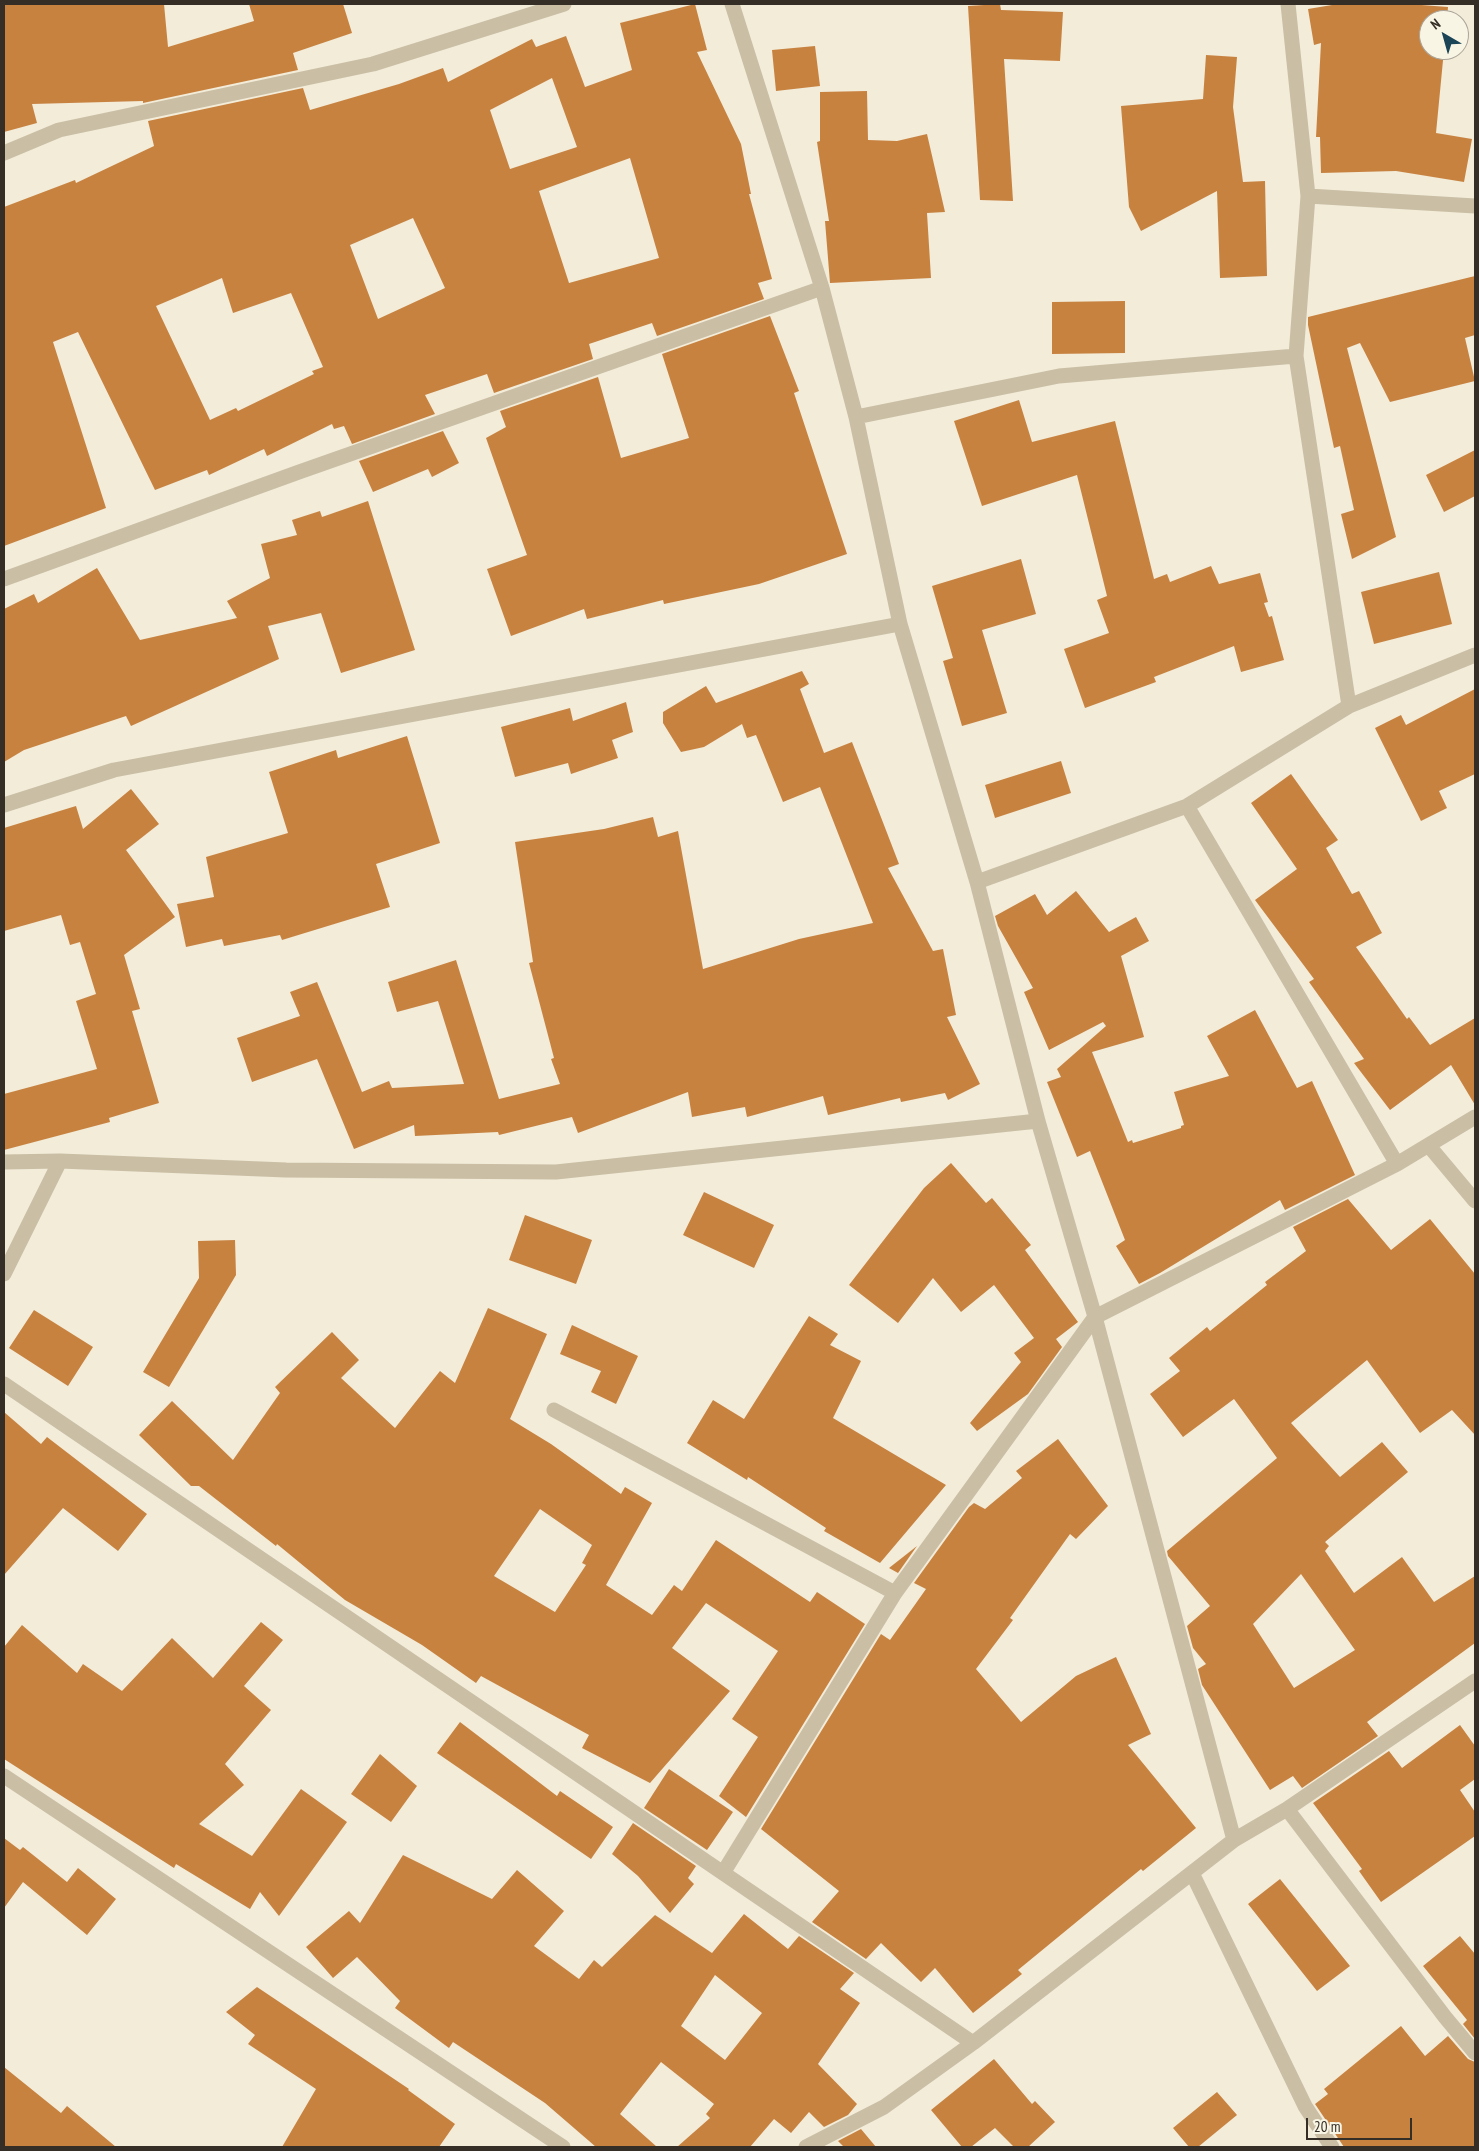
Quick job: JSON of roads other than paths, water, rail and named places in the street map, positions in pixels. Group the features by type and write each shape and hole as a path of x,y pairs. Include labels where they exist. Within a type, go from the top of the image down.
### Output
{"street":[{"path":"4,152 59,130 373,64 564,4"},
{"path":"732,4 822,288 856,417 900,624 976,882 1038,1121 1095,1317 1234,1840"},
{"path":"1288,4 1308,196 1296,356 1349,706"},
{"path":"1308,196 1475,206"},
{"path":"4,579 299,472 822,288"},
{"path":"856,417 1059,376 1296,356"},
{"path":"4,804 114,770 900,624"},
{"path":"976,882 1187,806 1349,706 1475,655"},
{"path":"1187,806 1397,1164"},
{"path":"723,1873 895,1593 1095,1317 1397,1164 1475,1117"},
{"path":"4,1162 60,1161 286,1170 556,1172 1038,1121"},
{"path":"1429,1146 1475,1200"},
{"path":"4,1274 60,1161"},
{"path":"4,1384 972,2043"},
{"path":"554,1410 895,1593"},
{"path":"806,2147 884,2107 972,2043 1234,1840 1287,1809 1475,1681"},
{"path":"4,1776 563,2147"},
{"path":"1287,1809 1445,2017 1475,2053"},
{"path":"1192,1874 1305,2106 1332,2147"}]}
